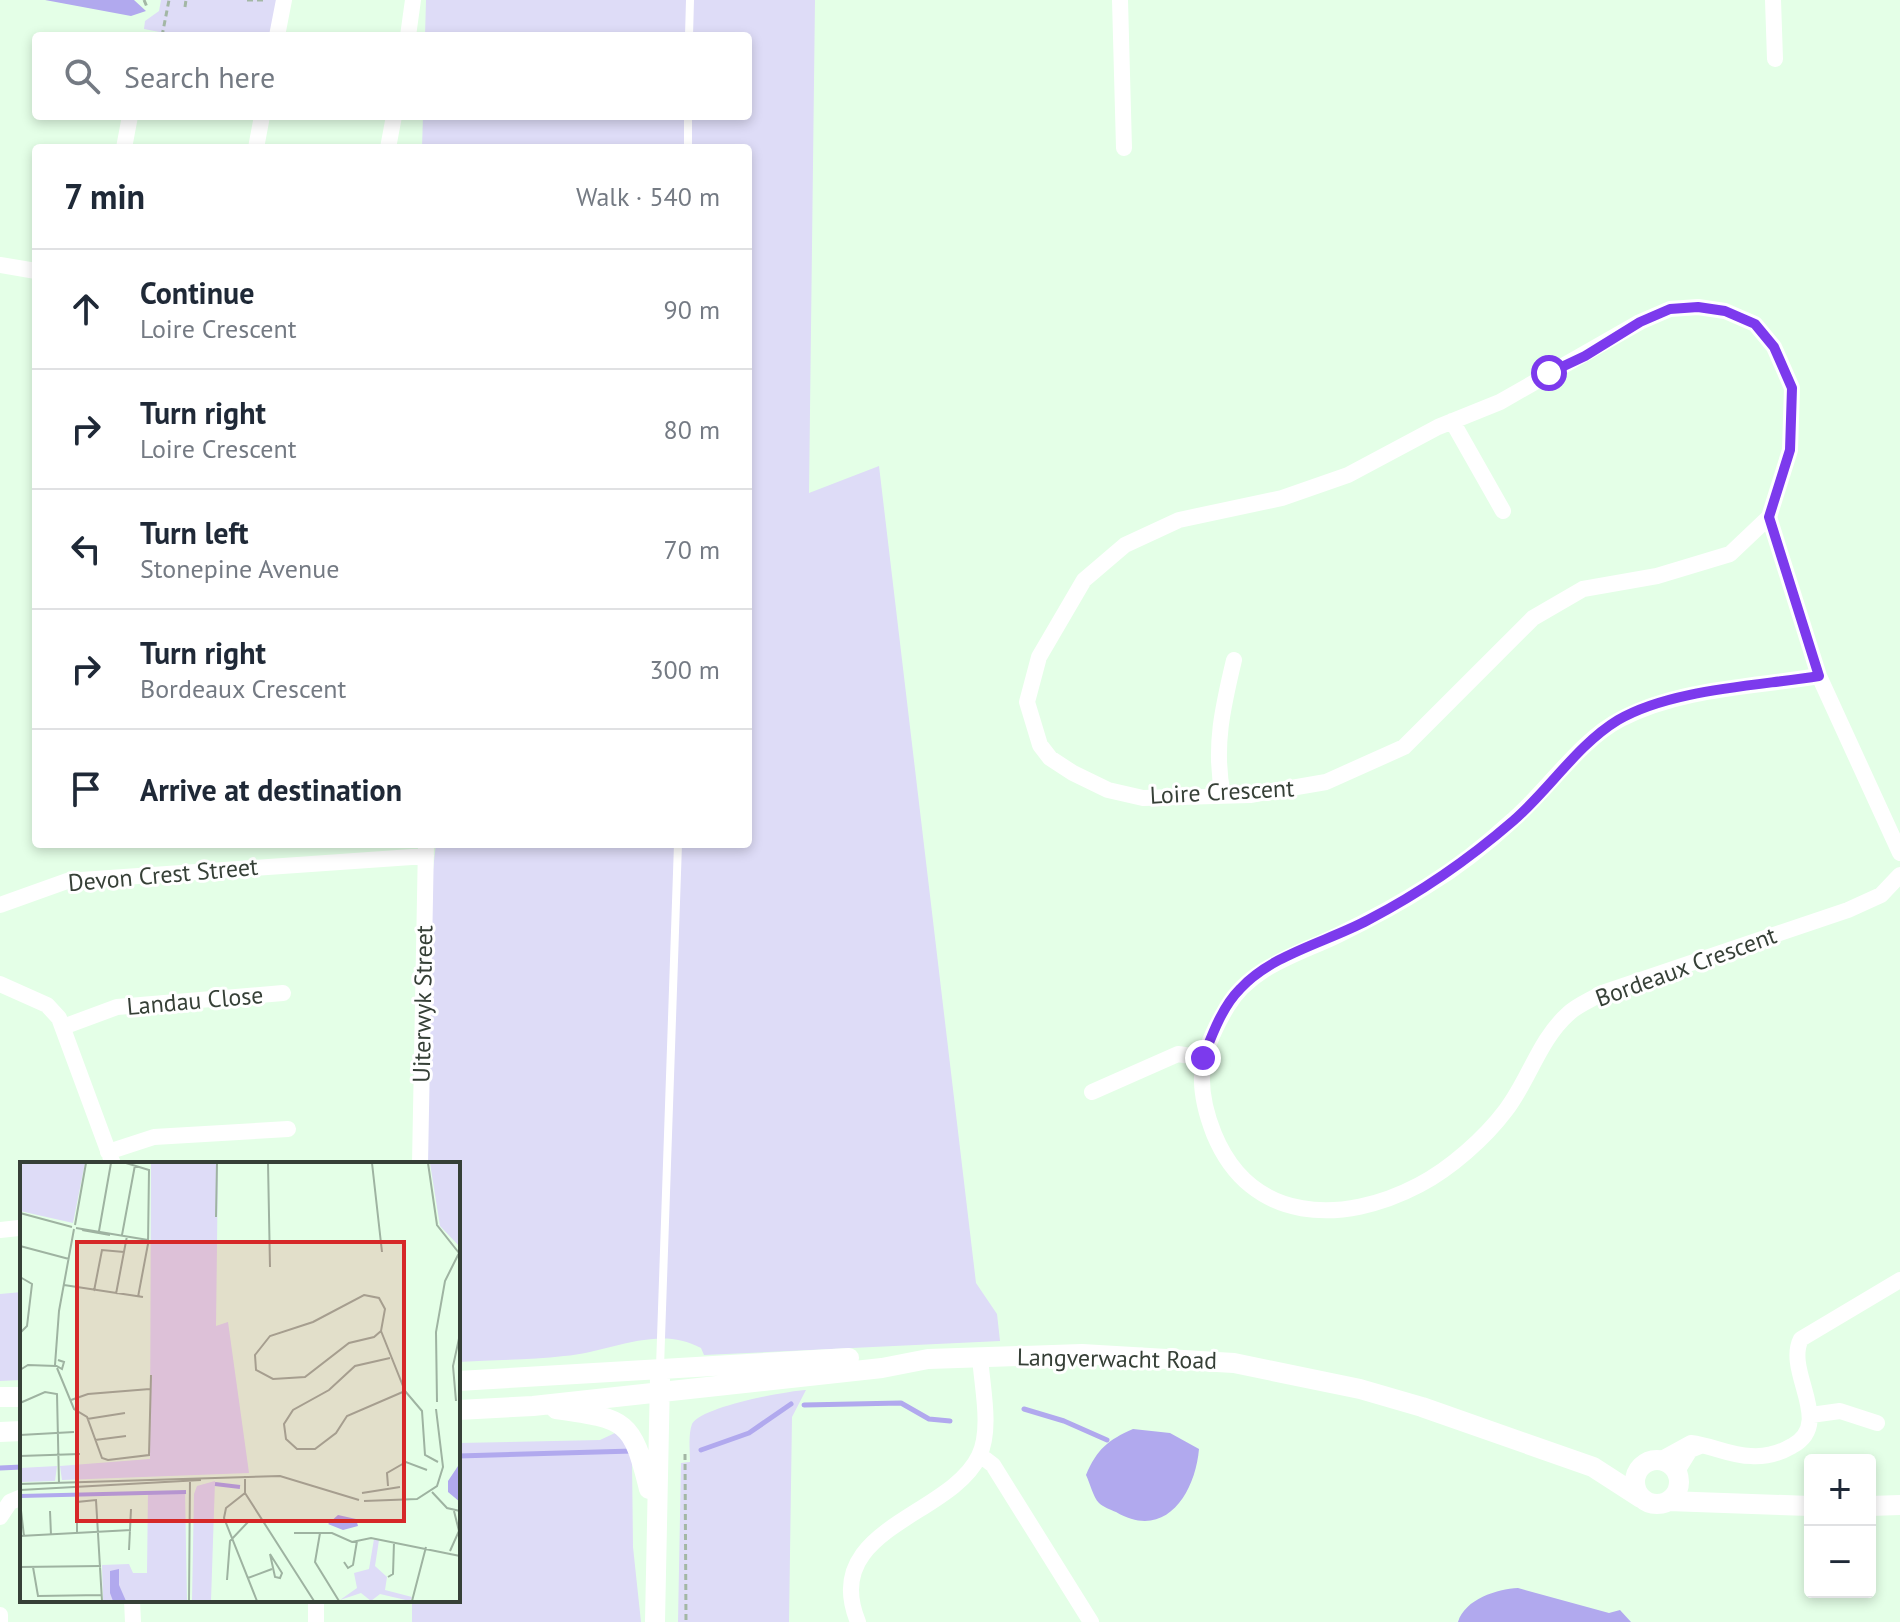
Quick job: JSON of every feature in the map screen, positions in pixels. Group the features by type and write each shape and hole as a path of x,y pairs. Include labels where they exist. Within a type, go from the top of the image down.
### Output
{"street":[{"path":"278,32 284,0"},
{"path":"409,32 413,0"},
{"path":"1120,0 1124,148"},
{"path":"1773,0 1775,59"},
{"path":"125,144 129,120"},
{"path":"257,144 261,120"},
{"path":"389,144 393,120"},
{"path":"0,265 32,270"},
{"name":"Loire Crescent","path":"1698,307 1725,311 1755,324 1774,347 1792,388 1790,450 1769,517 1730,554 1657,576 1583,589 1533,618 1404,747 1326,782 1223,795 1143,798 1108,790 1050,758 1033,732 1027,702 1039,657 1064,609 1084,580 1141,534 1179,520 1242,508 1320,487 1374,464 1452,421 1500,402 1640,322 1670,309 1698,307"},
{"path":"1452,421 1503,511"},
{"path":"1769,517 1819,676 1900,853"},
{"path":"1223,795 1218,772 1219,727 1234,660"},
{"name":"Bordeaux Crescent","path":"1819,676 1680,696 1618,720 1555,776 1513,821 1465,861 1369,920 1258,974 1239,989 1203,1058 1202,1102 1233,1170 1253,1191 1319,1212 1355,1209 1422,1184 1473,1144 1505,1112 1550,1034 1569,1012 1602,993 1848,910 1881,895 1900,875"},
{"name":"Devon Crest Street","path":"0,905 67,881 426,850"},
{"name":"Uiterwyk Street","path":"420,1162 426,850"},
{"path":"0,984 47,1005 63,1027 111,1158 154,1137 288,1129"},
{"name":"Landau Close","path":"63,1027 117,1007 283,993"},
{"path":"1092,1092 1166,1058 1187,1054 1203,1058"},
{"path":"0,1230 19,1228"},
{"path":"1804,1506 1651,1503 1641,1498 1635,1480 1665,1468 1686,1444 1751,1457 1769,1455 1799,1443 1806,1435 1811,1415 1798,1362 1801,1339 1900,1280"},
{"name":"Langverwacht Road","path":"460,1381 879,1356 914,1360 1082,1354 1182,1357 1290,1372 1422,1407 1593,1467 1641,1498"},
{"path":"858,1622 853,1602 855,1578 870,1545 904,1518 957,1485 980,1455 985,1423 980,1357"},
{"name":"Langverwacht Road","path":"460,1410 533,1406 882,1368 914,1360"},
{"path":"655,1622 660,1368"},
{"path":"533,1406 605,1418 627,1429 636,1440 656,1516"},
{"path":"1811,1415 1840,1411 1877,1423"},
{"path":"0,1432 20,1431"},
{"path":"980,1455 993,1465 1091,1622"},
{"name":"Langverwacht Road","path":"1593,1467 1665,1468"},
{"path":"1665,1468 1678,1491 1668,1501"},
{"path":"1665,1468 1728,1502"},
{"path":"0,1517 10,1502 20,1498"},
{"path":"1876,1506 1900,1505"},
{"path":"132,1602 133,1622"},
{"path":"0,1615 0,1622"}],"lane":[{"path":"689,32 690,0"},
{"path":"688,120 688,144"},
{"path":"660,1368 678,848"}],"path":[{"path":"144,0 147,7"},
{"path":"163,32 169,0"},
{"path":"185,7 186,0"},
{"path":"247,0 263,0"},
{"path":"685,1454 686,1622"}],"shaded area":[{"path":"45,0 134,0 146,11 131,16"},
{"path":"161,0 277,0 271,32 159,32 144,29 145,21 159,11"},
{"path":"426,0 815,0 809,493 879,466 976,1283 997,1314 1000,1341 704,1355 701,1348 685,1341 651,1339 582,1354 460,1362 460,1162 427,1162 431,887 436,848 752,848 752,144 422,144 423,120 752,120 752,32 425,32"},
{"path":"20,1292 20,1380 0,1381 0,1294"},
{"path":"806,1390 792,1417 789,1622 678,1622 681,1463 690,1462 692,1424 727,1406"},
{"path":"1133,1429 1170,1433 1199,1449 1191,1482 1184,1496 1163,1517 1149,1521 1133,1519 1101,1504 1086,1475 1104,1446"},
{"path":"615,1433 627,1445 632,1461 633,1547 641,1622 412,1622 412,1602 460,1602 460,1443 600,1440"},
{"path":"1518,1588 1609,1613 1620,1610 1631,1622 1458,1622 1467,1607 1475,1601 1501,1590"}],"waterway":[{"path":"804,1405 901,1403 929,1419 950,1421"},
{"path":"701,1450 749,1433 791,1404"},
{"path":"1024,1409 1064,1421 1107,1440"},
{"path":"460,1456 633,1451"},
{"path":"0,1468 20,1467"}],"route":[{"path":"1203,1058 1216,1027 1239,989 1290,956 1369,920 1465,861 1513,821 1555,776 1618,720 1680,696 1819,676 1769,517 1790,450 1792,388 1774,347 1755,324 1725,311 1698,307 1670,309 1640,322 1585,356 1549,373"}]}
